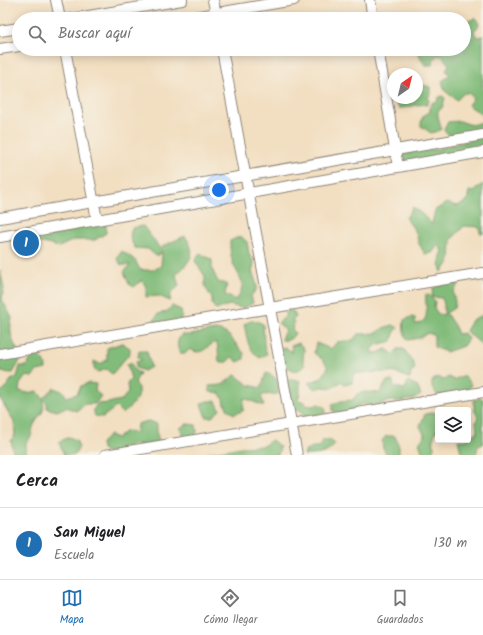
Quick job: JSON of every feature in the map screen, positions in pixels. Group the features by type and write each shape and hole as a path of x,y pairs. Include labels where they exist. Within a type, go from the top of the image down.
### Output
{"street":[{"path":"56,0 59,12"},
{"path":"112,12 182,0"},
{"path":"213,0 215,12"},
{"path":"236,12 294,0"},
{"path":"370,0 372,12"},
{"path":"0,31 12,29"},
{"path":"0,50 12,47"},
{"path":"66,56 97,220"},
{"path":"223,56 247,176 297,455"},
{"path":"379,56 398,167"},
{"path":"0,218 483,135"},
{"path":"0,237 483,152"},
{"path":"0,354 483,273"},
{"path":"105,455 483,392"}],"green space":[{"path":"475,18 478,21 479,26 474,31 476,36 481,37 483,35 483,113 480,113 468,105 473,98 469,93 464,93 457,100 445,91 442,81 448,77 449,74 446,70 449,65 442,56 471,56 471,20"},
{"path":"420,56 436,56 432,65 425,65"},
{"path":"423,85 430,87 430,94 428,98 429,101 427,105 399,108 396,104 423,104"},
{"path":"442,96 445,98 442,108 438,111 441,130 431,133 421,126 422,119 430,112 430,106 433,102 437,102 438,98"},
{"path":"460,121 471,125 483,122 483,130 478,129 473,132 466,131 454,135 446,133 444,130 448,122"},
{"path":"483,137 483,150 409,161 404,160 401,155 404,151 411,153 421,147 433,150"},
{"path":"483,184 483,234 480,233 479,227 464,226 451,240 450,261 442,272 439,265 442,252 439,244 432,253 425,254 418,242 417,234 406,218 413,207 432,224 435,210 447,203 457,206 467,201 469,191 474,192"},
{"path":"98,222 106,224 106,233 95,240 74,240 59,247 43,243 21,245 19,241 25,236 31,237 60,231 72,231 80,226"},
{"path":"143,226 162,251 163,246 185,236 189,242 192,253 191,257 176,275 179,286 171,293 170,301 159,296 146,297 146,287 142,280 134,287 129,284 124,272 130,265 121,265 117,258 122,251 135,260 140,270 153,270 161,266 162,252 156,256 148,249 135,248 130,238 132,228"},
{"path":"241,236 247,242 249,254 254,263 252,272 257,288 251,296 253,303 243,308 229,305 216,310 212,304 212,298 205,287 205,276 195,261 200,253 212,260 212,269 218,282 227,284 225,295 236,300 240,294 242,284 231,258 230,241"},
{"path":"0,270 4,288 2,299 12,318 12,339 22,357 13,373 0,372"},
{"path":"458,279 459,284 453,292 455,302 454,308 446,313 458,334 464,333 468,339 463,346 446,352 434,347 434,335 428,333 419,338 408,340 404,330 404,320 411,317 415,318 415,324 421,323 424,320 426,317 426,294 435,301 434,308 438,314 444,315 444,304 442,298 432,297 433,288"},
{"path":"172,306 181,310 182,316 179,324 159,327 154,320 158,314 166,312"},
{"path":"287,310 293,311 296,317 292,320 294,323 292,329 295,333 290,339 282,340 282,336 286,330 278,323 285,317"},
{"path":"483,315 483,346 466,331 472,320"},
{"path":"254,320 263,324 264,345 267,354 260,358 250,347 244,324"},
{"path":"393,325 398,328 394,333 392,341 376,345 371,352 378,353 386,349 393,354 398,349 404,349 414,364 415,369 411,372 410,379 397,373 354,373 352,383 345,385 342,381 332,388 321,387 315,389 308,383 322,378 328,367 323,360 314,353 316,343 331,349 337,342 353,340 358,334 377,333 383,328"},
{"path":"215,330 225,333 231,338 244,353 244,359 238,362 232,357 227,362 219,362 216,342 198,352 190,349 186,353 180,353 178,344 181,335 191,335"},
{"path":"122,343 130,348 130,353 112,374 106,369 98,372 94,369 94,361 100,364 107,360 107,348"},
{"path":"299,343 304,349 303,361 305,366 296,371 283,365 281,348 285,347 292,352 291,346"},
{"path":"139,351 147,351 151,367 144,371 136,368 136,362 142,360 138,357"},
{"path":"37,356 44,361 46,364 46,369 37,371 32,377 26,376 20,384 19,391 28,393 37,391 43,398 54,388 64,392 66,397 77,394 81,386 88,383 96,384 95,391 101,396 95,404 85,404 76,411 66,407 57,411 47,408 47,403 43,399 43,410 37,419 31,435 26,443 26,455 11,455 13,452 11,441 15,435 14,422 0,398 0,392 4,390 11,380 17,377 20,366 27,366 30,360"},
{"path":"131,363 135,371 140,373 135,382 138,391 136,400 123,414 116,407 103,417 95,416 93,410 98,403 122,400 128,392 127,384 131,379 127,364"},
{"path":"266,373 273,376 277,380 278,394 261,395 264,406 244,398 243,411 234,414 228,410 220,393 210,392 209,386 222,385 235,375 249,385 261,388"},
{"path":"464,376 471,384 468,391 438,396 432,387 432,381 438,377 444,380 448,377 454,380"},
{"path":"294,379 300,381 300,394 298,398 304,402 305,405 314,406 318,404 325,407 326,413 304,418 300,410 292,408 285,381"},
{"path":"387,381 393,381 394,387 405,389 408,381 417,386 421,395 414,399 403,401 390,401 376,405 361,404 350,411 339,414 333,411 332,405 341,401 353,400 357,394 365,392 380,393"},
{"path":"480,398 483,399 483,444 478,446 476,455 462,455 459,443 471,443 471,436 477,433 476,422 478,416 474,410 474,400"},
{"path":"207,401 216,401 220,410 212,417 206,417 201,404"},
{"path":"435,412 435,433 433,440 434,448 429,455 423,454 419,443 425,436 420,426 425,414"},
{"path":"148,421 157,424 157,435 160,442 142,447 132,445 110,454 102,449 101,443 110,435 117,438 126,431 136,433 137,424"},
{"path":"187,424 196,425 197,432 194,438 185,439 180,428"},
{"path":"386,436 395,436 399,447 399,455 387,455 383,448 382,441"},
{"path":"69,437 76,440 79,447 75,455 64,455 59,442"},
{"path":"272,440 280,447 278,455 206,455 208,453 241,447 263,446"},
{"path":"322,440 330,440 335,444 332,448 325,452 304,455 306,450 313,447 320,447"}],"place":[{"name":"San Miguel","path":"26,243"}]}
